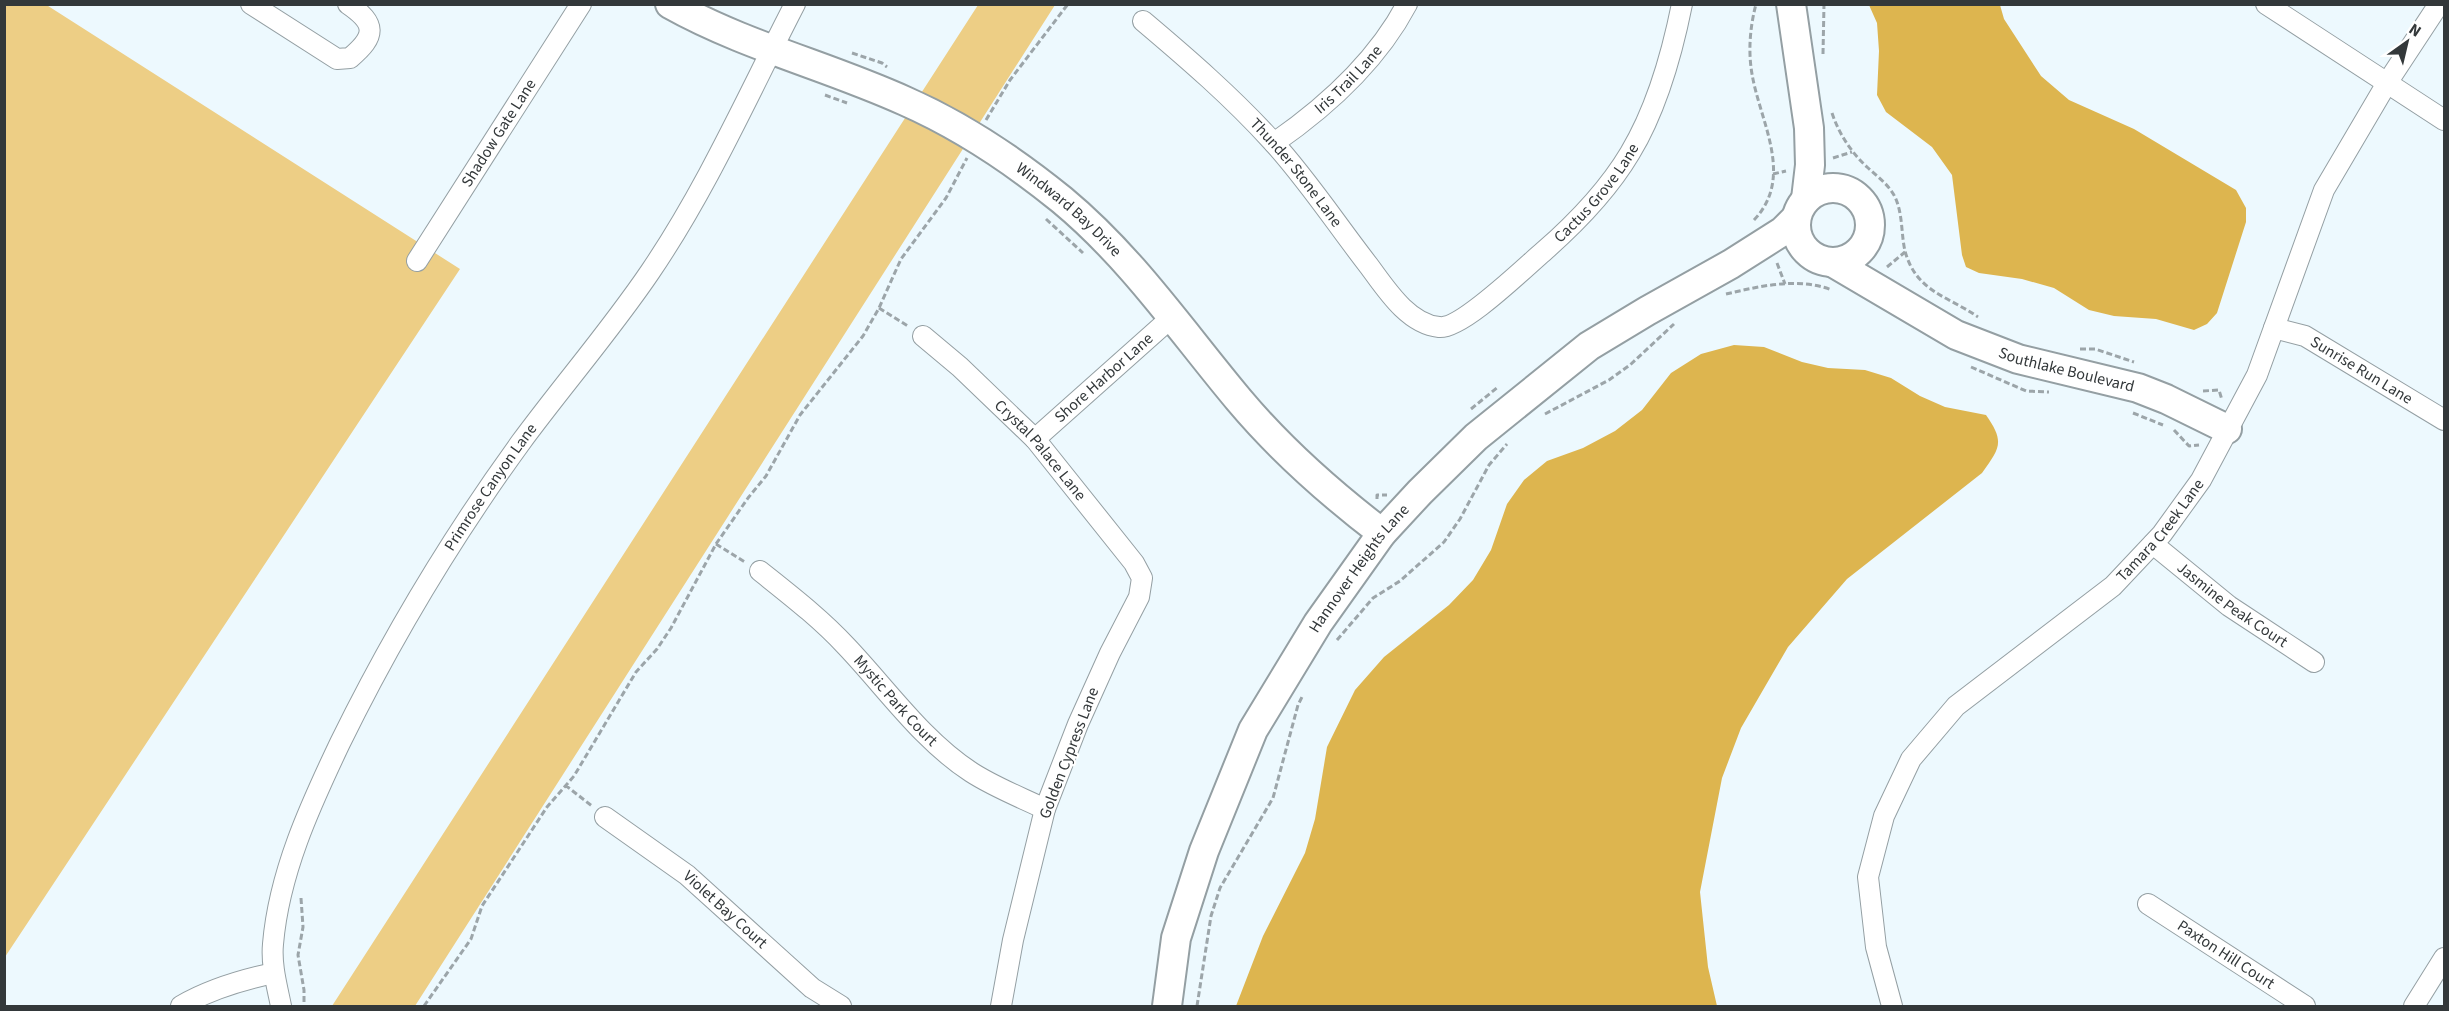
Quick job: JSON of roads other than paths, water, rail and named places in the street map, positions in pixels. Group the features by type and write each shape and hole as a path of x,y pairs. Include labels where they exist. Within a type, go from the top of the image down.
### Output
{"street":[{"path":"251,4 337,59 350,58 369,38 371,27 365,15 348,4"},
{"name":"Shadow Gate Lane","path":"417,261 581,4"},
{"name":"Windward Bay Drive","path":"670,4 706,24 905,100 949,122 1022,170 1090,225 1134,270 1240,402 1281,446 1322,485 1378,531"},
{"name":"Primrose Canyon Lane","path":"280,1006 274,973 273,946 279,902 292,857 327,770 376,668 430,576 474,510 520,443 648,274 689,212 795,4"},
{"name":"Iris Trail Lane","path":"1274,142 1339,90 1374,55 1407,4"},
{"name":"Cactus Grove Lane","path":"1441,328 1463,320 1508,282 1560,237 1603,190 1630,153 1660,88 1682,4"},
{"name":"Southlake Boulevard","path":"1791,4 1809,128 1810,165 1801,208 1798,238 1821,259 1956,335 2018,359 2138,388 2166,399 2226,432"},
{"path":"2266,4 2445,120"},
{"name":"Tamara Creek Lane","path":"1892,1006 1876,947 1868,877 1884,816 1911,759 1956,706 2113,586 2153,544 2201,480 2257,375 2324,190 2387,83 2439,4"},
{"name":"Thunder Stone Lane","path":"1143,21 1210,78 1274,142 1405,310 1426,324 1441,328"},
{"name":"Southlake Boulevard","path":"1809,128 1832,172 1844,189 1863,203 1871,226 1869,237 1877,264 1889,285 1907,306"},
{"path":"1801,208 1824,189 1844,189"},
{"name":"Hannover Heights Lane","path":"1167,1006 1176,938 1204,851 1253,730 1318,622 1378,531 1476,437 1542,381 1598,340 1731,264 1783,231 1801,208"},
{"path":"1821,259 1844,261 1863,248 1869,237"},
{"name":"Hannover Heights Lane","path":"1731,264 1774,257 1821,259"},
{"name":"Shore Harbor Lane","path":"1035,439 1172,317"},
{"name":"Sunrise Run Lane","path":"2274,328 2305,336 2445,420"},
{"name":"Crystal Palace Lane","path":"923,336 960,367 1035,439 1134,563 1142,578"},
{"name":"Jasmine Peak Court","path":"2153,544 2229,606 2314,662"},
{"name":"Mystic Park Court","path":"760,571 801,603 844,644 943,750 970,771 1045,809"},
{"name":"Golden Cypress Lane","path":"1001,1006 1013,940 1045,809 1078,724 1139,597 1142,578"},
{"name":"Violet Bay Court","path":"605,817 687,875 812,988 841,1006"},
{"name":"Paxton Hill Court","path":"2148,904 2305,1006"},
{"path":"2414,1006 2445,958"},
{"path":"181,1006 211,990 274,973"}]}
